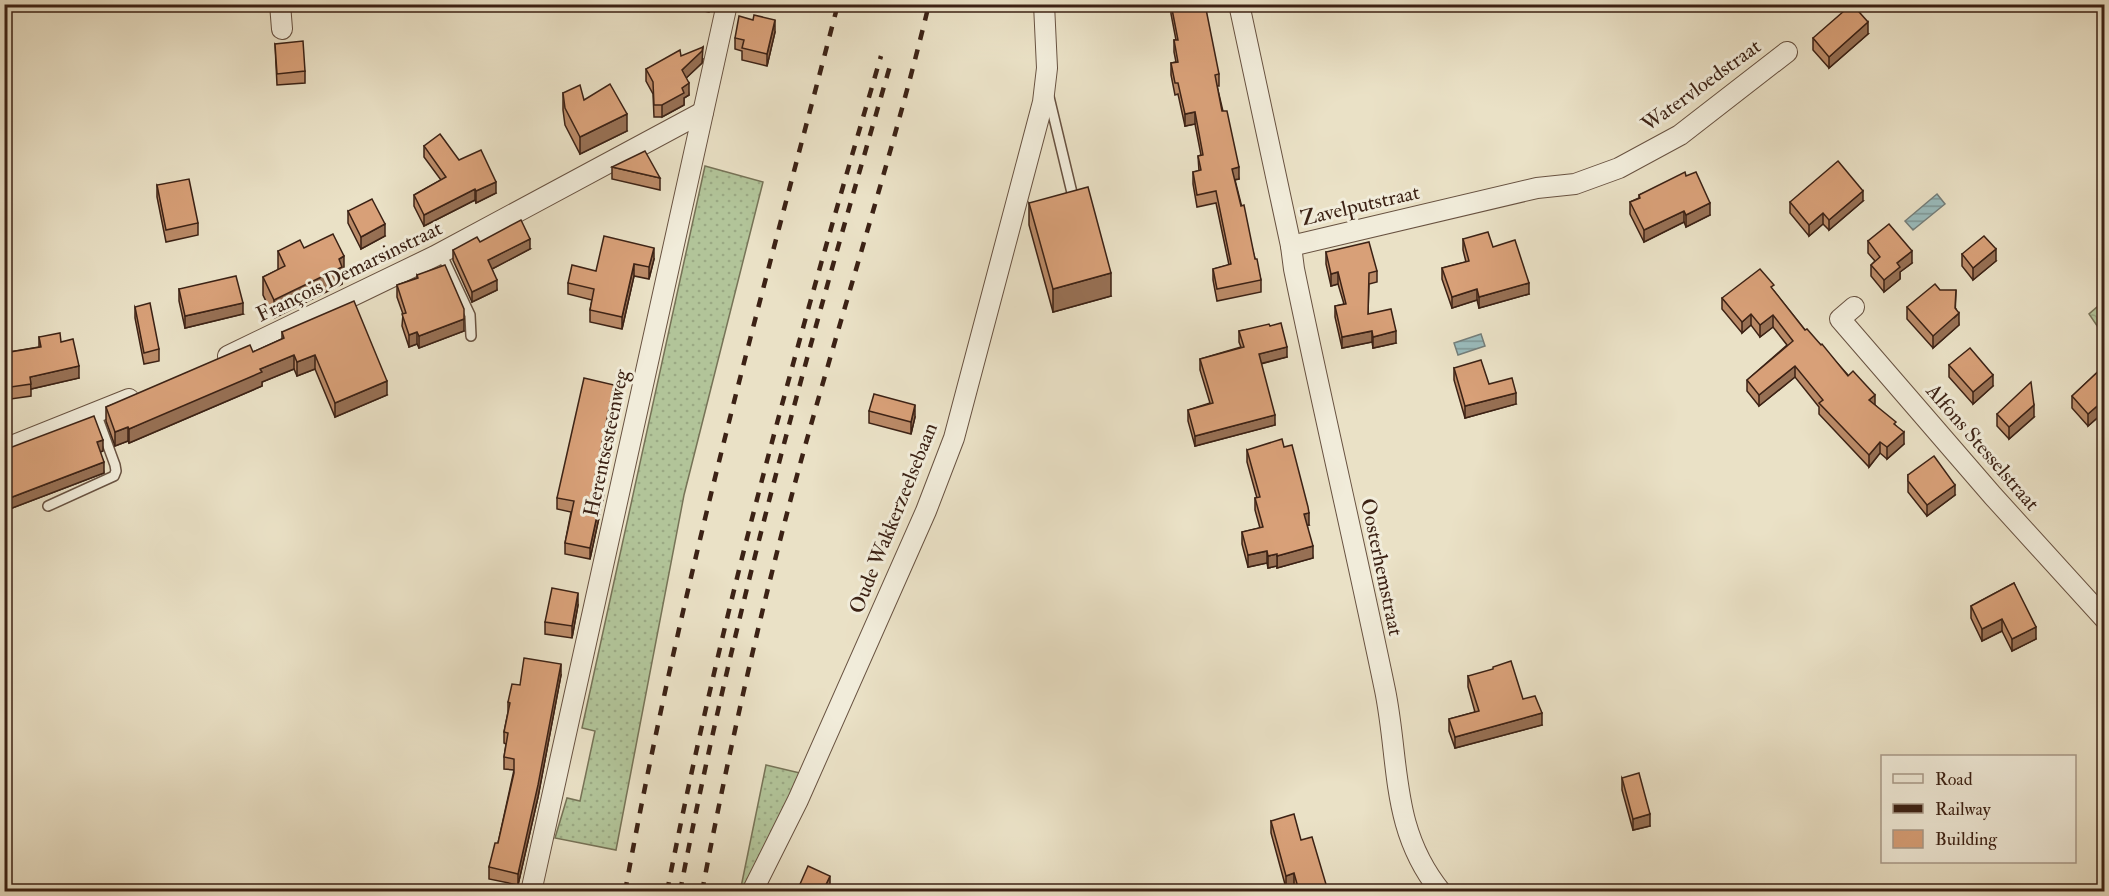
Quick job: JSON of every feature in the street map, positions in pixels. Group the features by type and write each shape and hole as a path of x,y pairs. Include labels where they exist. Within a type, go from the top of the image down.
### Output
{"street":[{"path":"280,4 282,29"},
{"name":"Herentsesteenweg","path":"531,891 727,4"},
{"name":"Oude Wakkerzeelsebaan","path":"752,891 798,800 922,522 954,438 1043,102 1047,68 1044,4"},
{"name":"Zavelputstraat","path":"1239,4 1292,246 1537,188 1575,184"},
{"name":"Watervloedstraat","path":"1575,184 1619,168 1680,135 1788,52"},
{"name":"François Demarsinstraat","path":"211,364 441,253 703,112"},
{"name":"Oosterhemstraat","path":"1292,246 1294,269 1324,417 1385,692 1394,742 1398,796 1415,852 1441,891"},
{"name":"Alfons Stesselstraat","path":"1854,307 1840,319 1993,496 2104,618"},
{"path":"4,449 148,391"}],"lane":[{"path":"1046,81 1073,197"},
{"path":"441,253 470,315 471,336"},
{"path":"48,506 114,476 115,465 96,413"}],"green space":[{"path":"705,166 763,182 684,495 616,850 555,838 567,798 580,801 595,731 582,728"},
{"path":"2104,301 2104,336 2089,314"},
{"path":"766,765 800,773 749,891 740,892"}],"water":[{"path":"1937,194 1945,204 1913,230 1905,221"},
{"path":"1481,334 1485,346 1458,355 1454,343"}],"building":[{"path":"1171,4 1205,4 1219,74 1215,75 1222,111 1227,111 1239,167 1232,169 1241,206 1244,205 1261,280 1217,289 1213,269 1231,264 1216,191 1197,195 1193,172 1201,170 1198,156 1203,155 1195,112 1185,114 1178,83 1175,83 1171,63 1178,62 1174,40 1178,40"},
{"path":"1852,4 1868,22 1829,57 1813,38"},
{"path":"754,15 775,20 767,54 742,48 744,40 735,38 739,16 753,20"},
{"path":"303,41 305,71 277,74 275,44"},
{"path":"703,47 702,51 682,70 689,83 682,88 684,93 662,105 654,105 653,82 646,69 680,50 681,56"},
{"path":"610,84 627,114 580,137 565,108 563,93 580,85 584,100"},
{"path":"440,134 459,160 481,150 496,182 476,191 475,189 424,215 414,195 446,177 424,146"},
{"path":"645,151 660,178 612,167"},
{"path":"1838,161 1863,191 1829,220 1823,213 1809,225 1790,202"},
{"path":"1685,172 1686,176 1696,172 1710,203 1686,215 1684,211 1644,230 1630,202 1640,198 1639,195"},
{"path":"189,179 198,223 166,230 157,185"},
{"path":"1088,187 1111,273 1053,289 1029,203"},
{"path":"372,199 385,224 361,237 348,211"},
{"path":"521,220 530,239 488,260 497,280 472,292 453,250 477,237 480,242"},
{"path":"1889,224 1912,251 1897,263 1900,267 1884,280 1871,265 1880,257 1868,241"},
{"path":"1488,232 1493,247 1515,240 1529,283 1479,297 1477,289 1452,297 1442,268 1469,261 1463,239"},
{"path":"333,234 344,256 339,259 342,267 274,300 263,277 285,266 278,251 300,240 304,248"},
{"path":"604,236 654,248 649,267 634,264 622,317 590,310 594,289 568,283 572,265 596,271"},
{"path":"1984,236 1996,249 1973,268 1962,254"},
{"path":"1369,242 1377,271 1369,273 1368,314 1391,309 1396,331 1373,337 1372,331 1342,337 1335,306 1346,304 1338,272 1331,274 1326,252"},
{"path":"445,265 464,309 464,319 419,336 417,332 409,335 402,314 406,313 397,285"},
{"path":"1760,269 1774,285 1771,287 1805,330 1807,329 1822,344 1848,376 1853,371 1875,395 1869,400 1896,422 1894,424 1904,432 1887,447 1880,442 1869,455 1819,403 1823,400 1795,366 1759,395 1747,380 1793,341 1773,315 1760,325 1751,314 1742,322 1722,298"},
{"path":"236,276 243,303 185,316 179,289"},
{"path":"1935,284 1940,290 1956,290 1955,308 1959,313 1933,336 1907,307"},
{"path":"354,301 387,381 335,403 315,355 297,362 294,355 260,369 262,372 129,429 128,427 115,432 106,407 250,345 253,352 284,338 282,332"},
{"path":"150,303 159,349 144,353 135,307"},
{"path":"1281,323 1287,347 1259,354 1275,415 1195,436 1188,410 1213,403 1200,359 1244,347 1239,331"},
{"path":"60,333 61,342 73,339 79,366 30,377 31,384 4,388 4,353 41,347 39,337"},
{"path":"1970,348 1993,375 1973,392 1949,365"},
{"path":"1481,360 1489,384 1512,378 1516,393 1465,406 1454,368"},
{"path":"2104,366 2104,400 2088,414 2072,396"},
{"path":"584,378 614,385 595,477 605,479 590,548 565,543 574,501 557,498"},
{"path":"2031,382 2034,405 2009,427 1997,414"},
{"path":"874,394 915,405 911,422 869,411"},
{"path":"94,416 103,440 97,442 104,462 7,499 4,492 4,450"},
{"path":"1282,439 1284,447 1292,445 1308,507 1309,513 1304,514 1313,546 1277,556 1277,554 1268,556 1267,551 1248,555 1242,532 1263,527 1255,498 1260,497 1247,450"},
{"path":"1934,456 1955,485 1927,505 1908,481 1908,475"},
{"path":"2014,583 2036,627 2012,639 2002,619 1982,629 1971,606"},
{"path":"552,588 578,593 572,626 545,622"},
{"path":"524,658 561,664 518,874 489,867 495,843 498,843 514,773 514,759 504,757 508,733 504,732 512,684 520,685"},
{"path":"1511,661 1523,699 1535,696 1542,713 1455,737 1449,719 1479,711 1468,676"},
{"path":"1639,773 1650,814 1633,819 1622,778"},
{"path":"1294,814 1301,840 1312,837 1328,891 1299,891 1294,873 1286,876 1271,821"},
{"path":"808,866 830,876 823,891 797,891"}],"railway":[{"path":"625,892 646,780 696,557 838,4"},
{"path":"702,892 733,738 782,534 898,124 929,4"},
{"path":"667,892 712,681 764,471 881,56"},
{"path":"680,892 725,682 776,473 892,59"}]}
